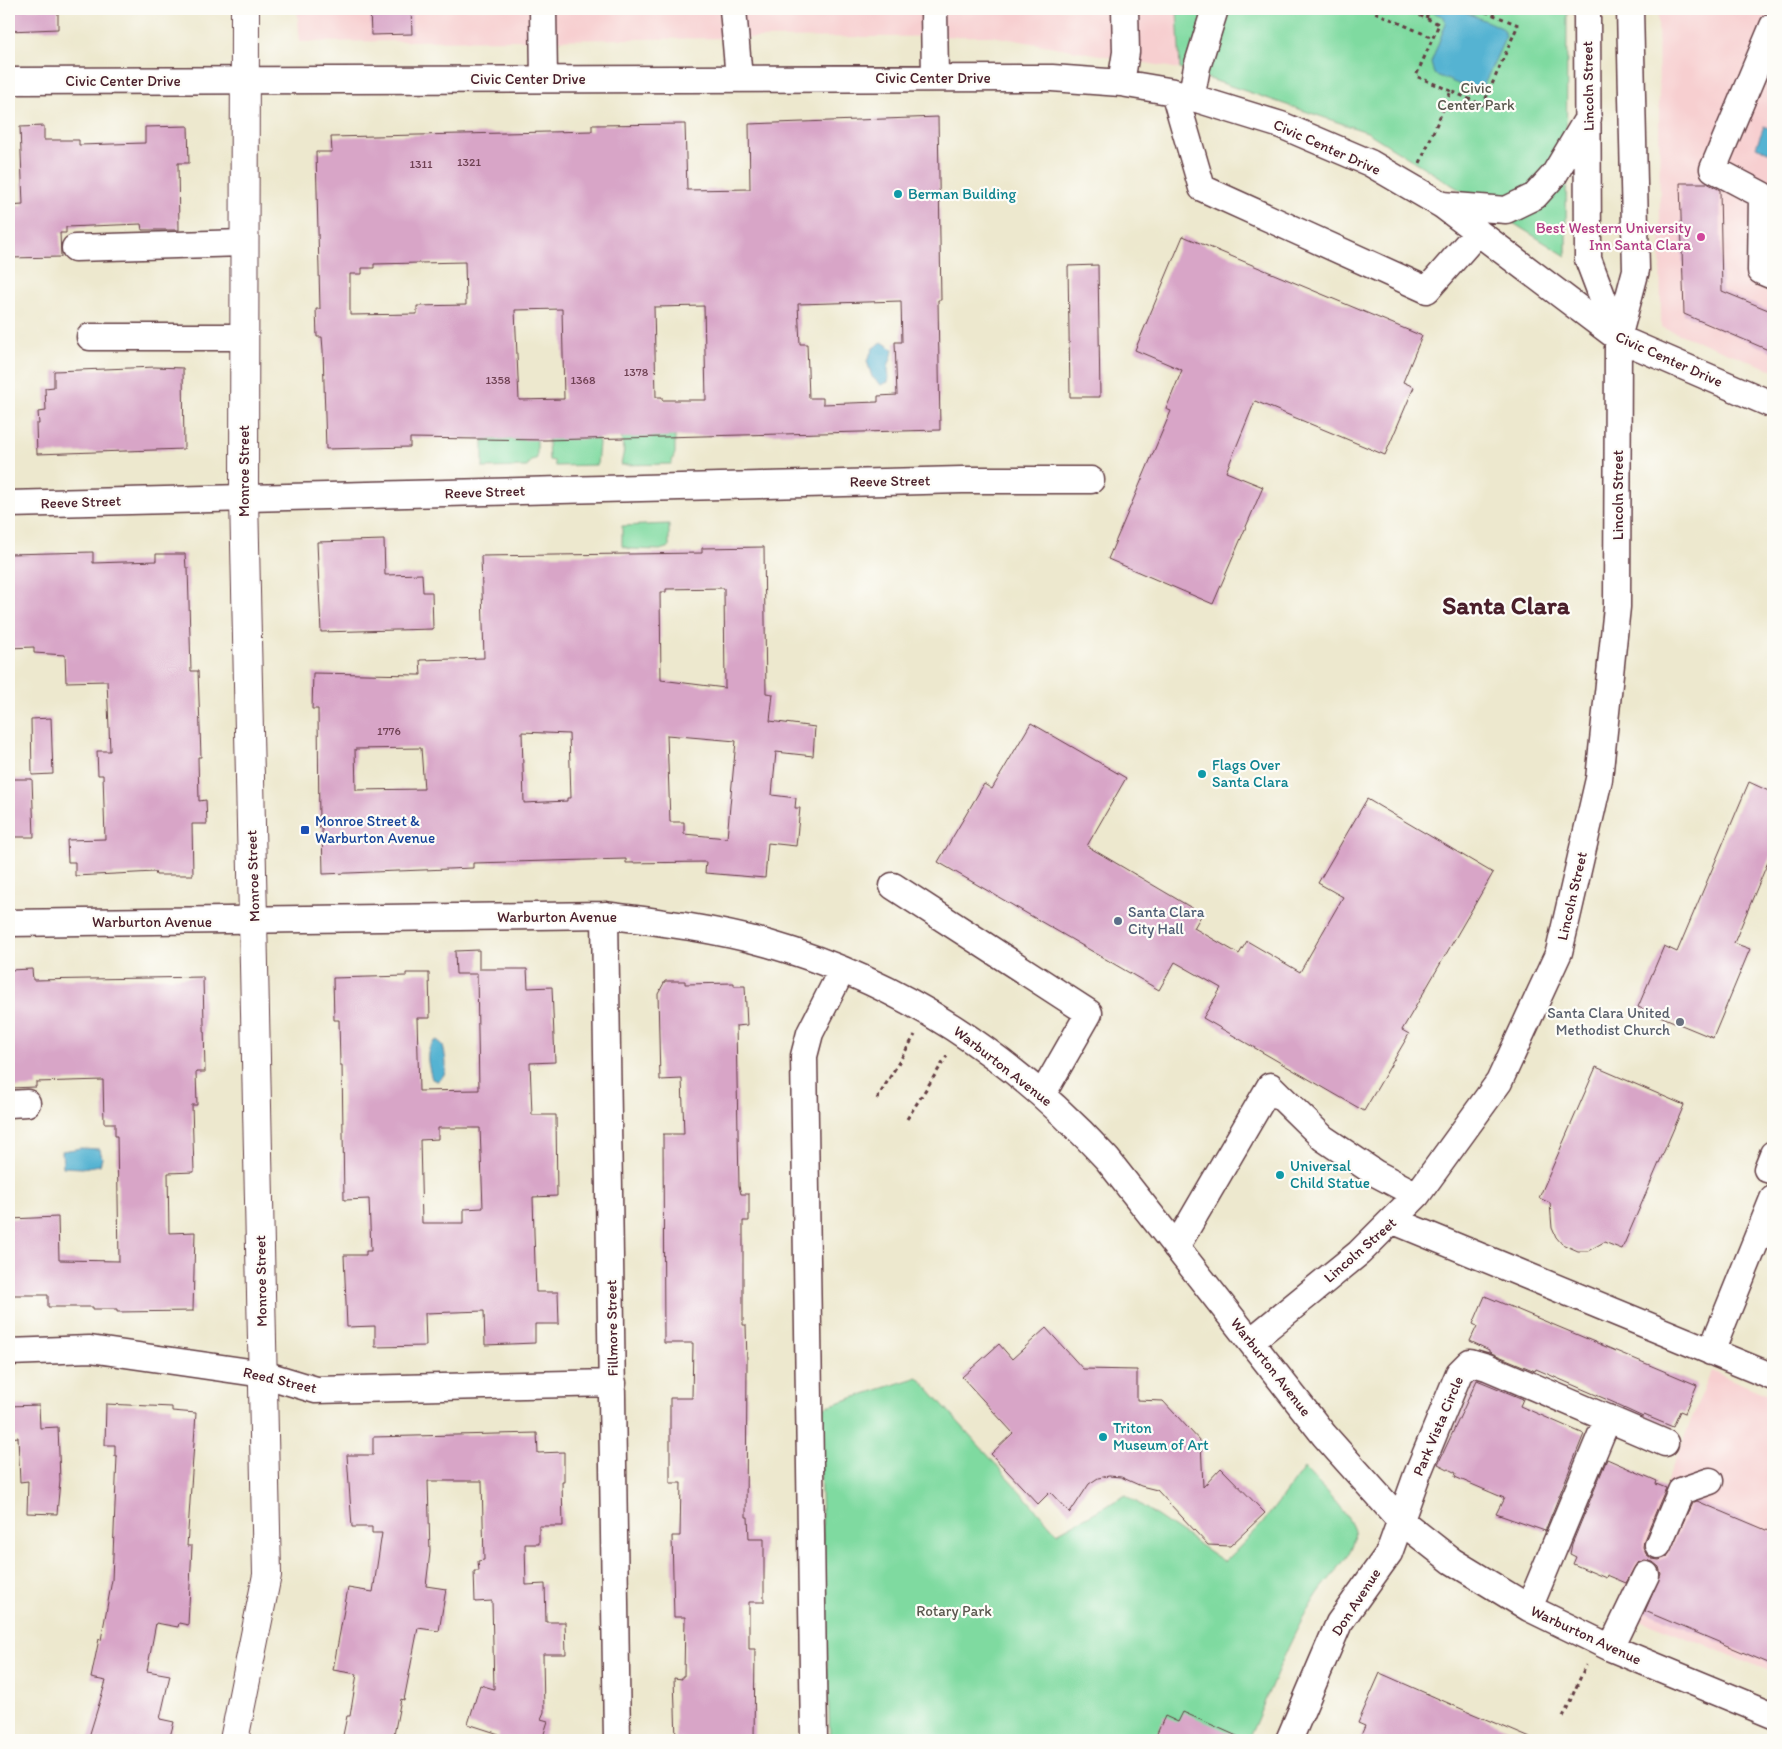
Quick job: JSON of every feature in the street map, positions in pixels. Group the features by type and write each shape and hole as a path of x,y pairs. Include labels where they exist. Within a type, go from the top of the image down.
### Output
{"main road":[{"name":"Monroe Street","path":"234,1740 267,1575 244,498 245,9"}],"street":[{"path":"543,9 544,79"},
{"path":"733,9 739,79"},
{"path":"934,9 935,78"},
{"path":"1121,83 1126,52 1125,9"},
{"path":"1215,9 1197,67 1183,96 1202,188 1427,290 1478,232"},
{"name":"Lincoln Street","path":"1587,9 1588,259 1618,338"},
{"name":"Lincoln Street","path":"1251,1341 1359,1253 1394,1221 1417,1195 1499,1082 1559,952 1598,779 1617,607 1618,338 1636,270 1630,9"},
{"path":"1773,26 1764,76 1713,169 1762,195 1761,271 1773,276"},
{"name":"Civic Center Drive","path":"9,81 1052,78 1121,83 1183,96 1281,125 1370,163 1442,205 1618,338 1773,405"},
{"path":"1442,205 1506,210 1535,196 1554,175 1588,118"},
{"path":"76,248 244,242"},
{"path":"90,337 244,337"},
{"name":"Reeve Street","path":"9,504 962,480 1091,480"},
{"path":"893,886 1089,1013 1042,1094"},
{"name":"Warburton Avenue","path":"9,923 605,915 682,925 768,944 842,970 903,997 963,1032 1042,1094 1107,1158 1324,1435 1400,1520 1452,1561 1529,1608 1611,1648 1773,1715"},
{"name":"Fillmore Street","path":"605,915 617,1740"},
{"path":"814,1740 804,1056 810,1033 842,970"},
{"path":"1176,1247 1270,1086 1323,1138 1376,1173 1417,1195"},
{"path":"1773,1154 1767,1169 1773,1171"},
{"path":"1711,1352 1773,1199"},
{"path":"1394,1221 1711,1352 1772,1372"},
{"name":"Reed Street","path":"9,1352 90,1349 263,1374 316,1390 613,1383"},
{"name":"Park Vista Circle","path":"1400,1520 1459,1373 1470,1362 1487,1367 1665,1443"},
{"path":"1529,1608 1608,1418"},
{"path":"1658,1545 1681,1491 1710,1481"},
{"name":"Don Avenue","path":"1289,1740 1339,1623 1389,1553 1400,1520"},
{"path":"1611,1648 1646,1575"}],"path":[{"path":"1368,9 1433,38"},
{"path":"1405,9 1439,24 1416,76 1483,105 1518,26 1479,9"},
{"path":"1426,18 1429,11"},
{"path":"1410,187 1452,91"},
{"path":"877,1099 928,1012"},
{"path":"906,1119 963,1032"},
{"path":"1562,1717 1582,1673"}],"shaded area":[{"path":"297,9 1177,9 1180,69 992,36 300,42"},
{"path":"1658,9 1773,9 1773,370 1661,327"},
{"path":"1711,1371 1773,1397 1773,1672 1615,1610"}],"green space":[{"name":"Civic Center Park","path":"1177,9 1567,9 1566,256 1367,132 1180,69"},
{"path":"675,436 675,453 671,464 621,465 624,450 621,437"},
{"path":"597,438 599,443 597,465 555,466 554,461 549,460 548,439"},
{"path":"537,439 537,458 531,461 527,467 483,468 483,440"},
{"path":"669,524 669,547 660,550 630,549 622,546 622,526"},
{"name":"Rotary Park","path":"918,1377 1057,1533 1126,1495 1225,1562 1262,1524 1304,1468 1332,1498 1351,1523 1354,1531 1352,1547 1317,1595 1297,1629 1248,1740 830,1740 818,1409"}],"water":[{"path":"1426,9 1458,9 1502,28 1506,36 1483,87 1475,91 1434,74 1431,63 1446,23 1444,17"},
{"path":"1764,126 1773,130 1773,154 1756,147"},
{"path":"882,342 893,349 888,367 888,382 881,385 872,377 867,361 873,348"},
{"path":"437,1040 443,1045 446,1070 437,1081 432,1079 428,1052"},
{"path":"81,1148 100,1149 102,1158 100,1165 82,1168 63,1167 62,1151"}],"building":[{"path":"9,9 58,9 58,29 9,31"},
{"path":"370,9 411,9 412,34 371,35"},
{"path":"938,117 941,300 938,300 940,430 545,440 410,438 410,447 326,449 323,350 322,337 317,337 316,309 320,309 316,152 332,152 331,137 592,131 592,125 685,124 687,190 750,189 749,124","holes":["465,262 466,305 417,306 417,314 350,315 350,274 362,274 362,268 374,268 374,264","901,301 902,342 895,342 897,395 878,396 878,402 823,404 823,398 809,398 807,344 800,344 798,304","704,306 706,400 662,400 662,397 656,397 654,307","562,309 564,399 519,400 515,310"]},
{"path":"44,126 44,140 79,140 79,145 145,143 145,127 188,126 189,163 178,163 179,230 142,230 141,224 66,227 66,233 60,233 61,257 9,258 9,206 23,205 20,127"},
{"name":"Best Western University Inn Santa Clara","path":"1680,183 1707,183 1720,190 1722,291 1773,312 1773,352 1684,314"},
{"path":"1183,236 1422,336 1403,382 1414,387 1385,455 1255,401 1226,472 1263,487 1213,604 1108,559 1171,411 1166,409 1182,370 1135,350"},
{"path":"1098,265 1100,397 1070,397 1068,266"},
{"path":"155,367 183,368 184,449 37,454 36,424 39,424 38,412 46,411 45,388 54,387 54,371"},
{"path":"384,540 385,575 422,574 423,592 432,592 433,629 321,632 317,542"},
{"path":"764,547 766,693 773,694 770,721 815,727 813,756 776,752 772,795 796,798 795,808 800,808 796,846 768,843 765,878 705,873 706,862 626,863 626,859 473,863 473,868 323,874 322,827 319,827 318,709 312,709 313,673 421,675 420,660 484,658 481,556 702,553 702,548","holes":["724,588 725,688 661,680 660,592 666,592 666,589","522,732 569,734 571,798 567,798 567,801 524,803","667,735 736,741 727,838 684,834 684,822 670,822","421,748 424,789 356,790 355,749"]},
{"path":"93,552 93,563 156,561 156,554 185,554 186,568 188,568 191,671 198,671 201,757 198,757 199,801 206,800 207,824 192,824 193,875 156,875 155,872 75,876 75,862 68,862 67,840 105,839 103,775 98,775 97,751 110,751 107,681 66,682 65,655 34,653 34,647 9,648 9,554"},
{"path":"51,718 53,774 32,775 31,719"},
{"name":"Santa Clara City Hall","path":"1031,723 1126,778 1087,846 1202,914 1194,928 1239,954 1247,941 1300,972 1343,897 1318,883 1367,799 1493,873 1402,1030 1409,1034 1364,1111 1203,1018 1221,988 1175,962 1159,990 938,862 984,784 992,789"},
{"path":"12,779 32,779 34,837 9,837 9,797 12,797"},
{"path":"1749,782 1773,793 1773,850 1734,943 1750,949 1713,1038 1638,1007 1664,946 1677,952"},
{"path":"479,950 479,969 527,969 528,988 552,987 555,1062 530,1063 532,1115 556,1115 557,1196 533,1197 536,1292 558,1292 559,1324 535,1324 535,1343 485,1345 484,1311 425,1313 426,1346 375,1347 375,1326 347,1327 344,1255 366,1255 366,1251 371,1251 369,1199 344,1200 342,1065 340,1065 339,1020 334,1020 333,978 406,976 406,973 429,973 430,1018 417,1018 419,1091 479,1090 477,974 456,974 455,951","holes":["438,1128 480,1128 483,1208 464,1209 464,1223 422,1223 420,1140 438,1139"]},
{"path":"32,969 33,980 203,977 205,1072 196,1072 197,1105 192,1105 194,1172 168,1173 169,1233 195,1232 193,1311 117,1312 117,1309 93,1309 93,1307 48,1307 48,1295 10,1295 9,1219 58,1217 59,1260 119,1261 117,1136 115,1136 115,1123 104,1123 103,1080 36,1082 36,1087 9,1088 9,970"},
{"path":"665,981 685,981 685,984 734,983 734,986 745,986 747,1025 736,1026 739,1186 741,1194 749,1194 749,1221 743,1221 743,1325 746,1325 747,1362 746,1517 748,1517 749,1539 764,1539 764,1602 749,1602 749,1649 755,1649 754,1740 676,1740 674,1678 682,1679 682,1676 684,1676 685,1617 674,1617 672,1536 680,1536 681,1483 670,1483 670,1398 692,1398 693,1343 664,1343 663,1134 684,1134 682,1079 660,1080 658,994"},
{"path":"1596,1067 1684,1105 1622,1249 1604,1242 1588,1251 1578,1251 1562,1244 1556,1237 1552,1228 1550,1203 1539,1198"},
{"path":"1485,1296 1697,1385 1685,1413 1680,1411 1673,1427 1644,1415 1643,1417 1536,1369 1535,1371 1489,1352 1489,1350 1470,1341 1477,1326 1473,1324"},
{"name":"Triton Museum of Art","path":"1046,1328 1083,1369 1137,1370 1137,1400 1163,1401 1201,1442 1203,1487 1221,1468 1265,1513 1230,1546 1208,1545 1157,1490 1141,1486 1121,1477 1109,1476 1098,1478 1089,1484 1070,1513 1050,1492 1038,1504 991,1454 1013,1433 962,1377 999,1344 1012,1359"},
{"path":"1477,1380 1523,1399 1520,1406 1584,1434 1545,1531 1496,1514 1504,1498 1455,1477 1456,1473 1438,1464"},
{"path":"106,1404 172,1407 172,1411 196,1413 187,1546 192,1546 188,1625 179,1623 178,1627 156,1623 147,1671 170,1675 160,1719 174,1722 169,1740 88,1740 106,1681 91,1678 99,1639 101,1640 112,1580 117,1456 115,1456 115,1445 105,1445"},
{"path":"39,1405 40,1428 58,1427 60,1480 57,1514 27,1513 28,1481 20,1482 18,1437 9,1438 9,1406"},
{"path":"537,1433 538,1453 564,1452 564,1482 562,1482 563,1526 539,1526 539,1544 525,1544 526,1585 545,1584 546,1622 565,1622 566,1654 543,1654 544,1712 541,1719 548,1721 542,1740 497,1740 499,1734 468,1724 480,1685 494,1689 492,1601 475,1602 474,1571 479,1571 478,1561 484,1560 482,1481 428,1481 430,1552 426,1586 446,1589 439,1631 418,1628 404,1700 401,1699 393,1740 342,1740 347,1716 350,1716 357,1674 333,1670 348,1588 373,1592 382,1533 372,1533 372,1527 352,1527 347,1455 373,1455 373,1437"},
{"path":"1607,1459 1657,1481 1656,1484 1666,1488 1644,1540 1643,1547 1646,1554 1652,1559 1659,1560 1667,1557 1692,1503 1697,1501 1773,1533 1773,1665 1645,1611 1661,1574 1659,1567 1653,1562 1645,1560 1637,1563 1626,1583 1607,1575 1606,1578 1573,1564 1576,1557 1570,1554 1572,1544"},
{"path":"1380,1673 1535,1740 1359,1740 1365,1726 1358,1723"},
{"path":"1183,1712 1246,1740 1154,1740 1165,1716 1178,1722"}],"place":[{"name":"Berman Building","path":"898,194"},
{"name":"Best Western University Inn Santa Clara","path":"1701,237"},
{"name":"Flags Over Santa Clara","path":"1202,774"},
{"name":"Monroe Street & Warburton Avenue","path":"305,830"},
{"name":"Santa Clara City Hall","path":"1118,921"},
{"name":"Santa Clara United Methodist Church","path":"1680,1022"},
{"name":"Universal Child Statue","path":"1280,1175"},
{"name":"Triton Museum of Art","path":"1103,1437"}],"district":[{"name":"Santa Clara","path":"1506,605"}]}
